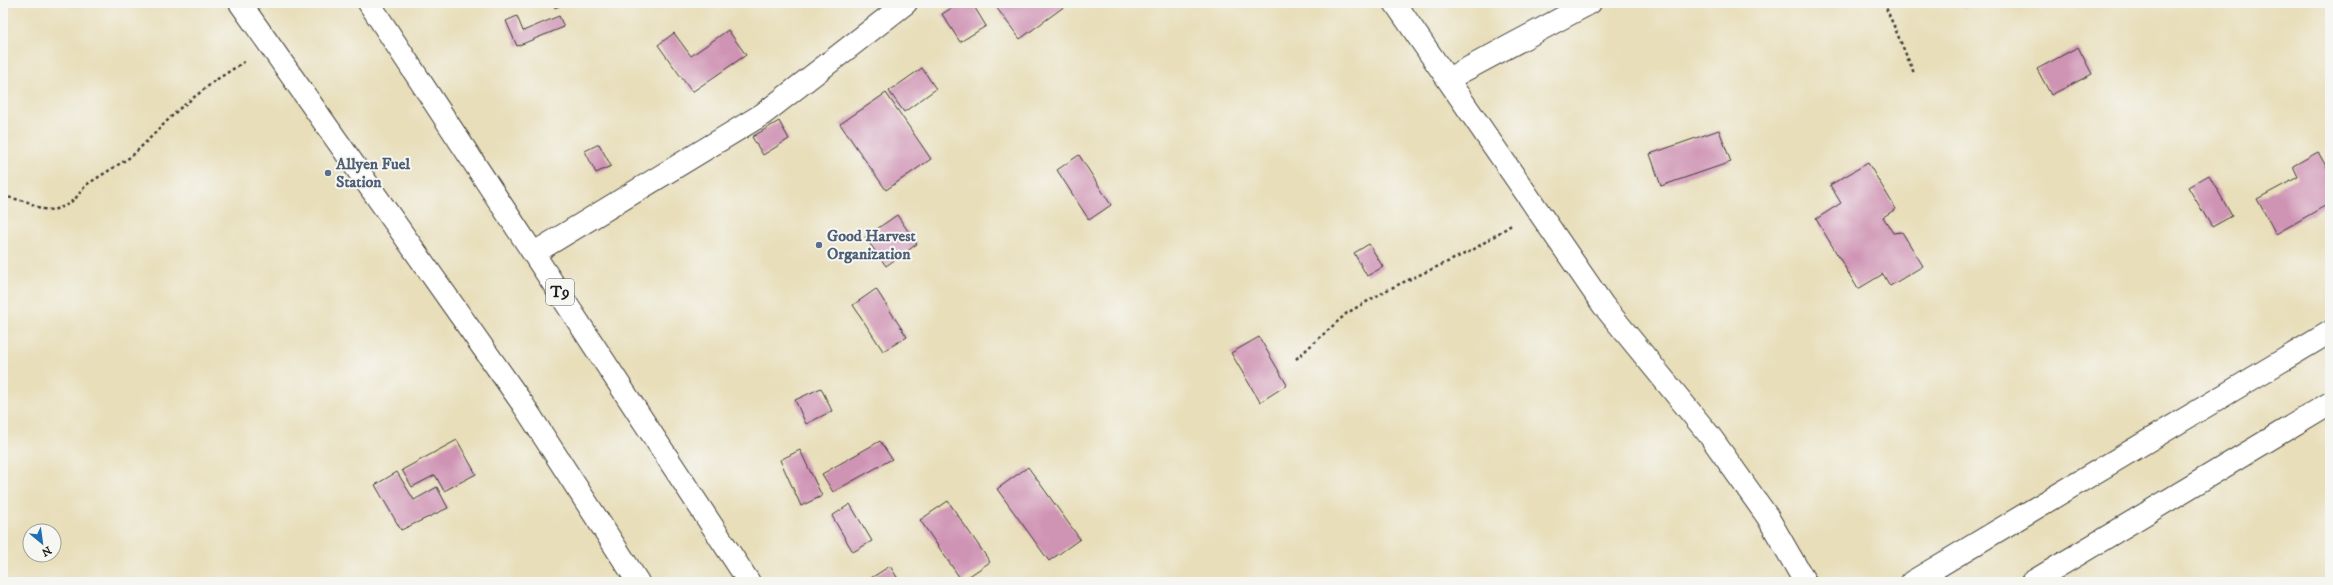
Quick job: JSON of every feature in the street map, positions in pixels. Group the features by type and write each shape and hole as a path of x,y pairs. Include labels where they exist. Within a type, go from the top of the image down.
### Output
{"main road":[{"path":"240,3 522,403 638,582"},
{"name":"T9","path":"369,3 749,582"},
{"path":"534,253 763,114 906,3"},
{"path":"1395,3 1603,305 1710,436 1758,504 1805,582"},
{"path":"1448,79 1590,3"},
{"path":"1912,582 2330,332"},
{"path":"2032,582 2330,403"}],"path":[{"path":"1884,3 1914,73"},
{"path":"3,196 28,202 42,209 53,210 65,206 75,199 86,185 132,156 179,109 216,80 269,46"},
{"path":"1296,358 1348,313 1390,289 1471,251 1538,209"}],"building":[{"path":"553,3 566,3 555,8"},
{"path":"960,3 972,3 986,26 960,42 942,14"},
{"path":"993,3 1069,3 1020,39"},
{"path":"1963,3 1974,3 1965,8"},
{"path":"517,16 523,31 559,16 564,27 517,46 506,21"},
{"path":"728,30 746,55 692,92 658,45 674,33 691,56"},
{"path":"2078,47 2092,74 2051,95 2037,69"},
{"path":"922,68 936,89 904,112 889,91"},
{"path":"886,93 931,159 886,190 840,124"},
{"path":"779,121 789,139 763,155 752,137"},
{"path":"1719,130 1731,162 1661,186 1650,154"},
{"path":"599,144 611,166 596,173 585,151"},
{"path":"2318,152 2330,173 2330,203 2276,234 2257,199 2298,177 2293,166"},
{"path":"1079,155 1111,205 1089,220 1057,170"},
{"path":"1868,163 1896,209 1883,217 1893,233 1902,232 1923,266 1890,286 1883,274 1858,289 1816,219 1841,203 1830,185"},
{"path":"2209,175 2232,216 2212,227 2188,187"},
{"path":"897,215 917,244 886,266 865,237"},
{"path":"1369,244 1383,267 1367,276 1354,253"},
{"path":"876,289 907,337 883,351 853,305"},
{"path":"1259,337 1287,385 1260,402 1231,353"},
{"path":"821,388 832,411 806,424 795,400"},
{"path":"457,440 476,474 444,491 435,475 412,487 402,470"},
{"path":"880,441 892,459 833,492 822,474"},
{"path":"800,450 822,496 801,506 780,460"},
{"path":"1028,467 1080,539 1049,561 997,489"},
{"path":"397,472 414,500 437,487 448,508 401,530 375,485"},
{"path":"948,501 990,562 962,581 920,520"},
{"path":"850,504 872,541 853,552 832,516"},
{"path":"890,566 900,582 874,582 871,578"}],"place":[{"name":"Allyen Fuel Station","path":"328,173"},
{"name":"Good Harvest Organization","path":"819,245"}]}
